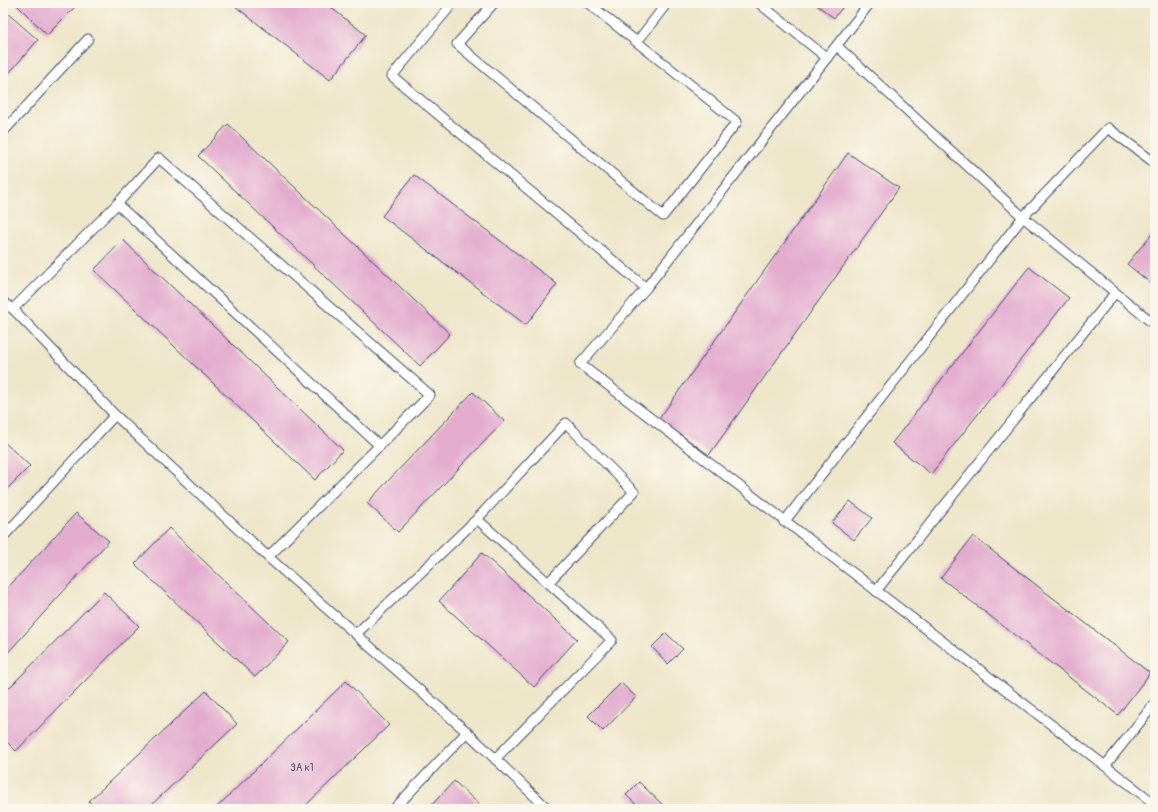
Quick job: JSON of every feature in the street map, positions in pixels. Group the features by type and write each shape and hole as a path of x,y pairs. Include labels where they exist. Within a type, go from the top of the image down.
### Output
{"lane":[{"path":"453,3 392,76 646,288"},
{"path":"494,3 457,44 663,216 736,122 588,3"},
{"path":"637,42 667,3"},
{"path":"759,3 827,58"},
{"path":"870,3 646,288 580,364 784,522 1155,804"},
{"path":"3,132 88,38"},
{"path":"836,46 1023,217 1155,325"},
{"path":"784,522 1023,217 1108,128 1155,163"},
{"path":"12,309 117,204 159,158 430,395 268,557"},
{"path":"117,204 380,446"},
{"path":"876,591 1115,293"},
{"path":"3,302 12,309 115,415 268,557 357,633 467,732 548,809"},
{"path":"3,537 115,415"},
{"path":"357,633 477,519 566,423 634,492 548,583"},
{"path":"477,519 612,640 495,758"},
{"path":"1105,766 1155,703"},
{"path":"394,809 467,732"}],"building":[{"path":"15,3 70,3 75,7 47,35"},
{"path":"231,3 325,3 366,35 330,80"},
{"path":"814,3 846,3 834,18"},
{"path":"5,11 38,40 3,80 3,14"},
{"path":"228,124 450,334 420,366 198,156"},
{"path":"848,153 899,188 709,455 659,419"},
{"path":"414,175 557,284 526,325 382,216"},
{"path":"1155,230 1155,287 1127,264"},
{"path":"123,240 343,450 315,480 94,270"},
{"path":"1029,267 1069,298 931,474 892,443"},
{"path":"473,392 504,421 398,532 367,503"},
{"path":"3,441 30,466 3,493"},
{"path":"850,501 872,518 854,540 832,523"},
{"path":"76,513 109,541 4,657 3,593"},
{"path":"169,528 289,642 255,677 135,564"},
{"path":"973,536 1150,673 1118,715 941,578"},
{"path":"482,553 577,639 534,687 439,601"},
{"path":"104,592 139,626 16,751 3,738 3,694"},
{"path":"666,633 683,649 668,664 652,647"},
{"path":"346,681 389,725 302,809 215,809"},
{"path":"621,683 636,697 603,731 588,716"},
{"path":"206,691 237,724 147,809 96,809 89,801"},
{"path":"454,781 484,809 428,809"},
{"path":"639,782 667,809 641,809 626,795"}]}
